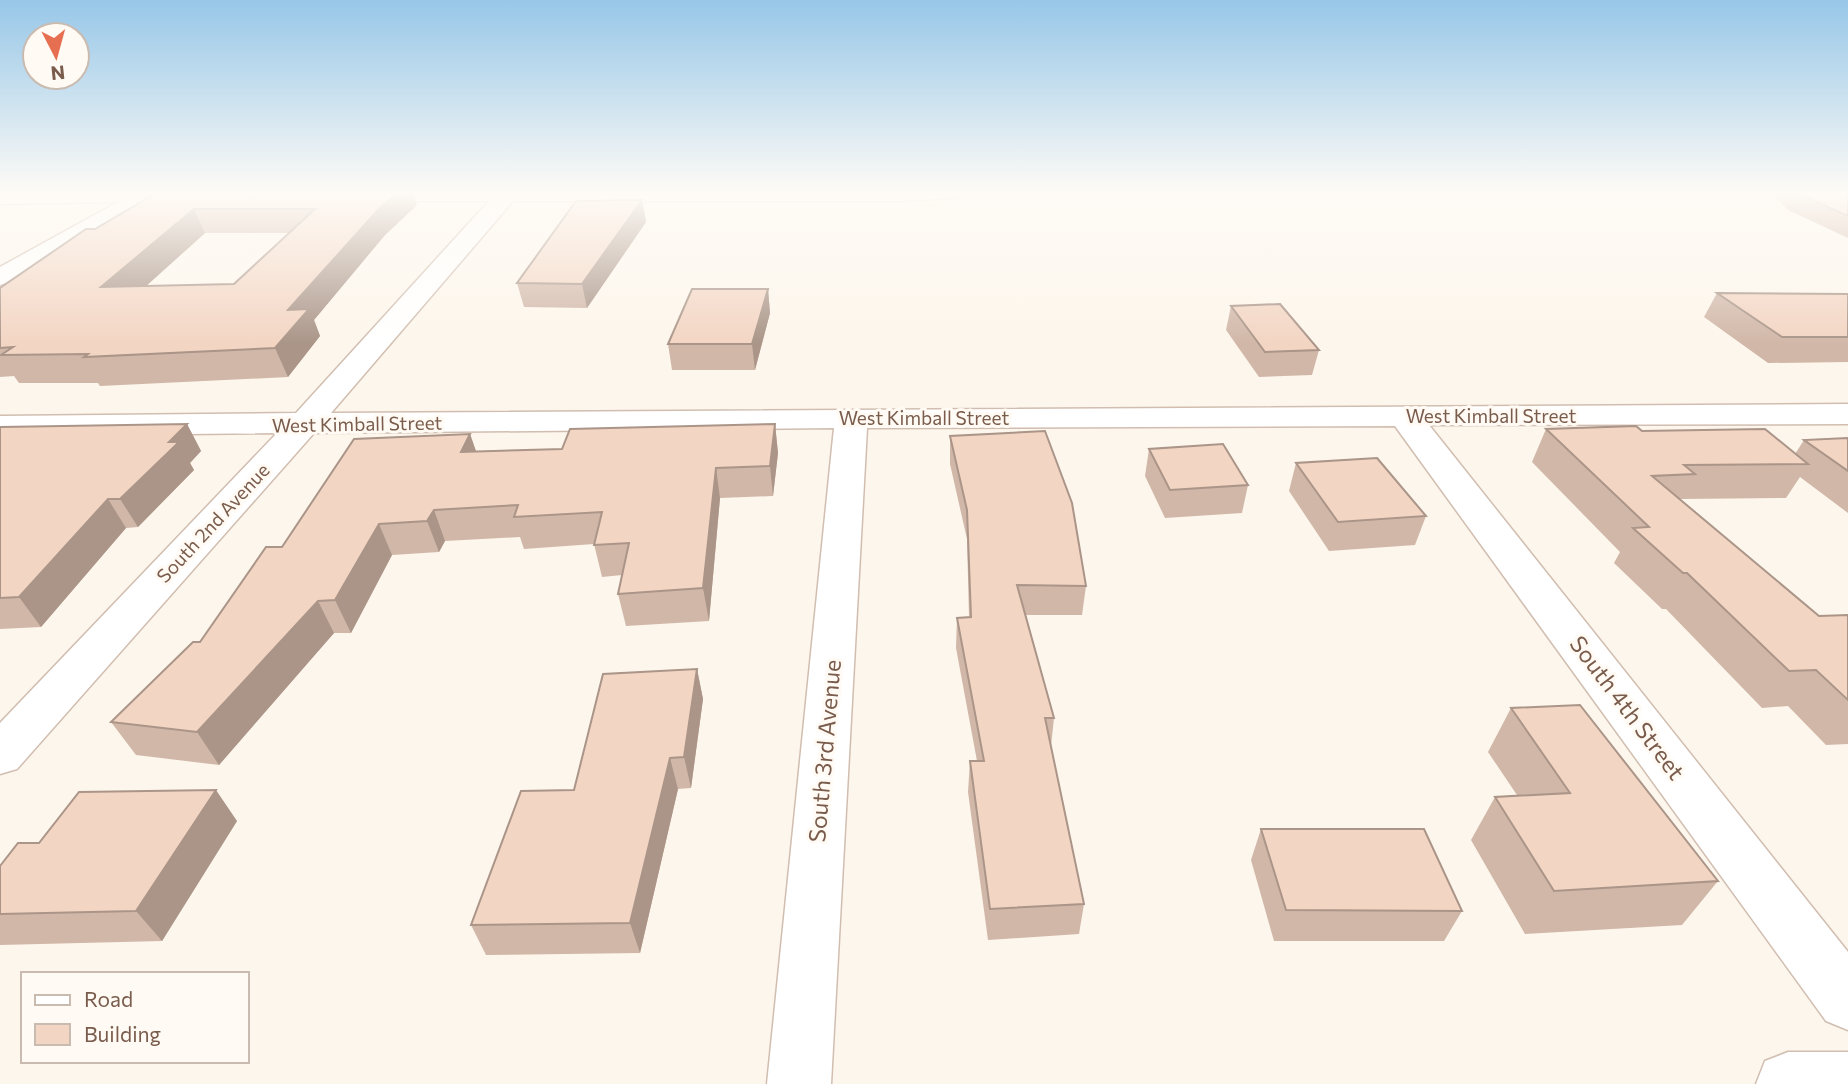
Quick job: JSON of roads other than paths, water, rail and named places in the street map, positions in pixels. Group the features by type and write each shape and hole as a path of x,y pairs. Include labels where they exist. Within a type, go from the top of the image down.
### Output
{"street":[{"path":"0,277 62,243"},
{"name":"South 2nd Avenue","path":"0,755 303,425 465,243"},
{"name":"West Kimball Street","path":"0,426 851,418 1848,414"},
{"name":"South 4th Street","path":"1405,416 1848,1000"},
{"name":"South 3rd Avenue","path":"799,1084 851,418"},
{"path":"1787,1084 1848,1084"}]}
